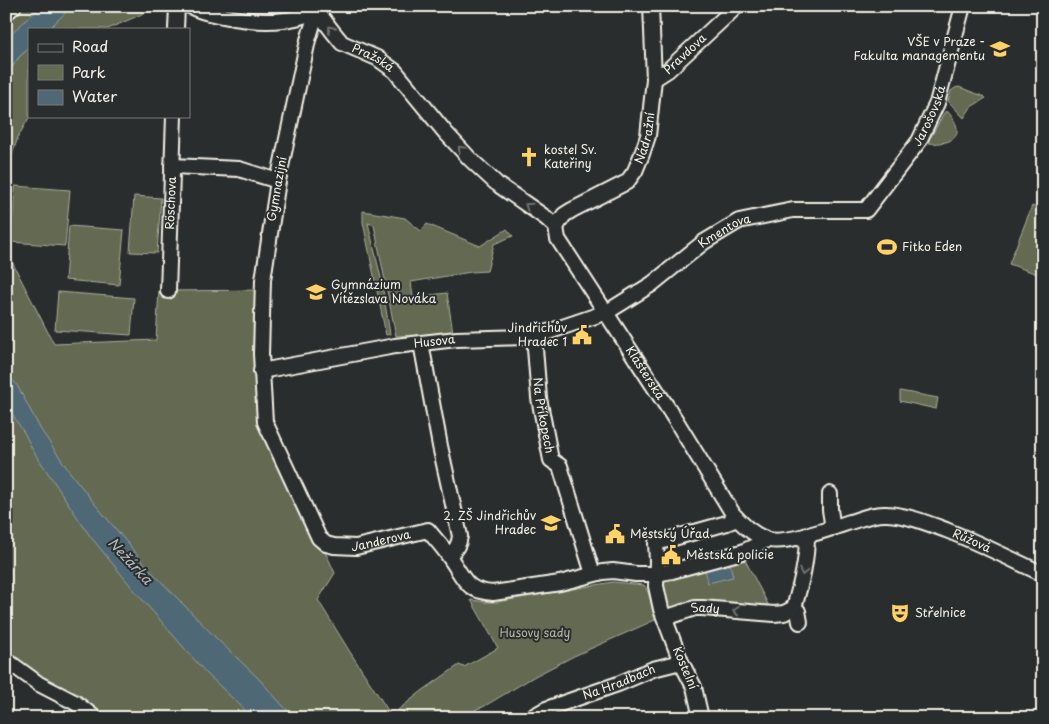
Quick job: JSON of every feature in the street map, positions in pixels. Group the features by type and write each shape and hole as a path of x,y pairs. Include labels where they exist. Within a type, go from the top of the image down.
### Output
{"street":[{"path":"6,13 14,6"},
{"path":"176,28 177,6"},
{"path":"190,6 208,13 235,19 259,21 296,18 321,8"},
{"name":"Nádražní","path":"556,227 564,215 627,182 642,154 648,136 654,79 651,6"},
{"name":"Pravdova","path":"654,79 668,70 737,6"},
{"name":"Jarošovská","path":"866,210 919,141 937,104 963,6"},
{"name":"Gymnazijní","path":"262,371 263,280 278,181 308,40 321,8"},
{"name":"Pražská","path":"321,8 333,32 342,42 377,58 395,71 445,132 470,159 498,184 556,227"},
{"name":"Röschova","path":"168,291 174,118"},
{"path":"172,166 239,169 278,181"},
{"name":"Kmentova","path":"607,312 652,284 704,242 739,221 793,210 866,210"},
{"name":"Klášterská","path":"556,227 558,239 676,419 737,519"},
{"name":"Husova","path":"262,371 372,350 421,343 457,339 534,336 607,312"},
{"name":"Na Příkopech","path":"534,336 538,398 550,460 560,466 593,574"},
{"path":"421,343 440,446 460,536 459,544 449,556"},
{"name":"Janderova","path":"262,371 265,422 319,538 326,544 356,547 428,530 449,556 464,581 472,588 482,592 494,593 560,583 593,574 613,572 656,574 672,571 742,552 767,540"},
{"path":"830,494 830,510 834,528"},
{"name":"Růžová","path":"767,540 780,541 834,528 875,515 890,514 926,523 1043,574"},
{"path":"665,618 656,586 656,543 737,519 749,530 767,540"},
{"path":"800,622 798,612 794,608 804,575 807,535"},
{"name":"Sady","path":"665,618 694,608 774,614 784,613 794,608"},
{"name":"Kostelní","path":"665,618 681,662 694,687 701,718"},
{"path":"6,660 39,684 76,703 95,718"},
{"name":"Na Hradbách","path":"530,718 546,709 618,684 653,669 681,662"}],"green space":[{"path":"21,6 42,6 6,41 6,22"},
{"path":"72,6 166,6 166,10 149,11 110,28 50,28"},
{"path":"28,49 29,118 18,137 6,174 6,76 19,57"},
{"path":"959,87 986,98 971,107 964,118 948,101 951,91"},
{"path":"946,111 956,125 957,133 955,137 946,142 929,143 929,139"},
{"path":"15,186 70,190 65,246 11,242"},
{"path":"134,196 161,198 157,253 130,252"},
{"path":"1032,206 1043,210 1043,276 1009,264"},
{"path":"363,211 405,218 421,231 427,224 480,246 507,229 513,236 494,244 487,271 411,282 413,297 447,293 453,333 396,336 374,225 368,223 381,278 390,334 386,335 363,222"},
{"path":"69,226 124,230 119,285 65,280"},
{"path":"6,250 54,344 156,340 159,290 263,290 265,422 335,573 318,600 391,715 388,718 107,718 81,699 42,680 6,654"},
{"path":"58,292 134,298 131,335 55,330"},
{"path":"900,391 938,398 936,409 900,401"},
{"path":"744,558 771,610 724,608 718,602 703,601 667,610 661,579"},
{"name":"Husovy sady","path":"613,582 644,585 650,597 655,620 574,656 535,676 483,707 476,709 473,718 404,718 403,712 398,710 459,665 464,667 498,648 471,600 497,602"}],"water":[{"path":"42,6 72,6 50,28 28,28 28,49 19,57 6,76 6,43 18,27"},
{"name":"Nežárka","path":"6,370 18,387 41,430 94,503 150,570 258,678 294,718 252,718 205,672 134,590 90,536 32,449 6,404"},
{"path":"730,564 733,577 708,583 705,569"}],"place":[{"name":"VŠE v Praze - Fakulta managementu","path":"1000,49"},
{"name":"kostel Sv. Kateřiny","path":"529,157"},
{"name":"Fitko Eden","path":"887,247"},
{"name":"Gymnázium Vítězslava Nováka","path":"316,292"},
{"name":"Jindřichův Hradec 1","path":"582,335"},
{"name":"2. ZŠ Jindřichův Hradec","path":"551,523"},
{"name":"Městský Úřad","path":"615,534"},
{"name":"Městská policie","path":"671,555"},
{"name":"Střelnice","path":"900,613"}]}
